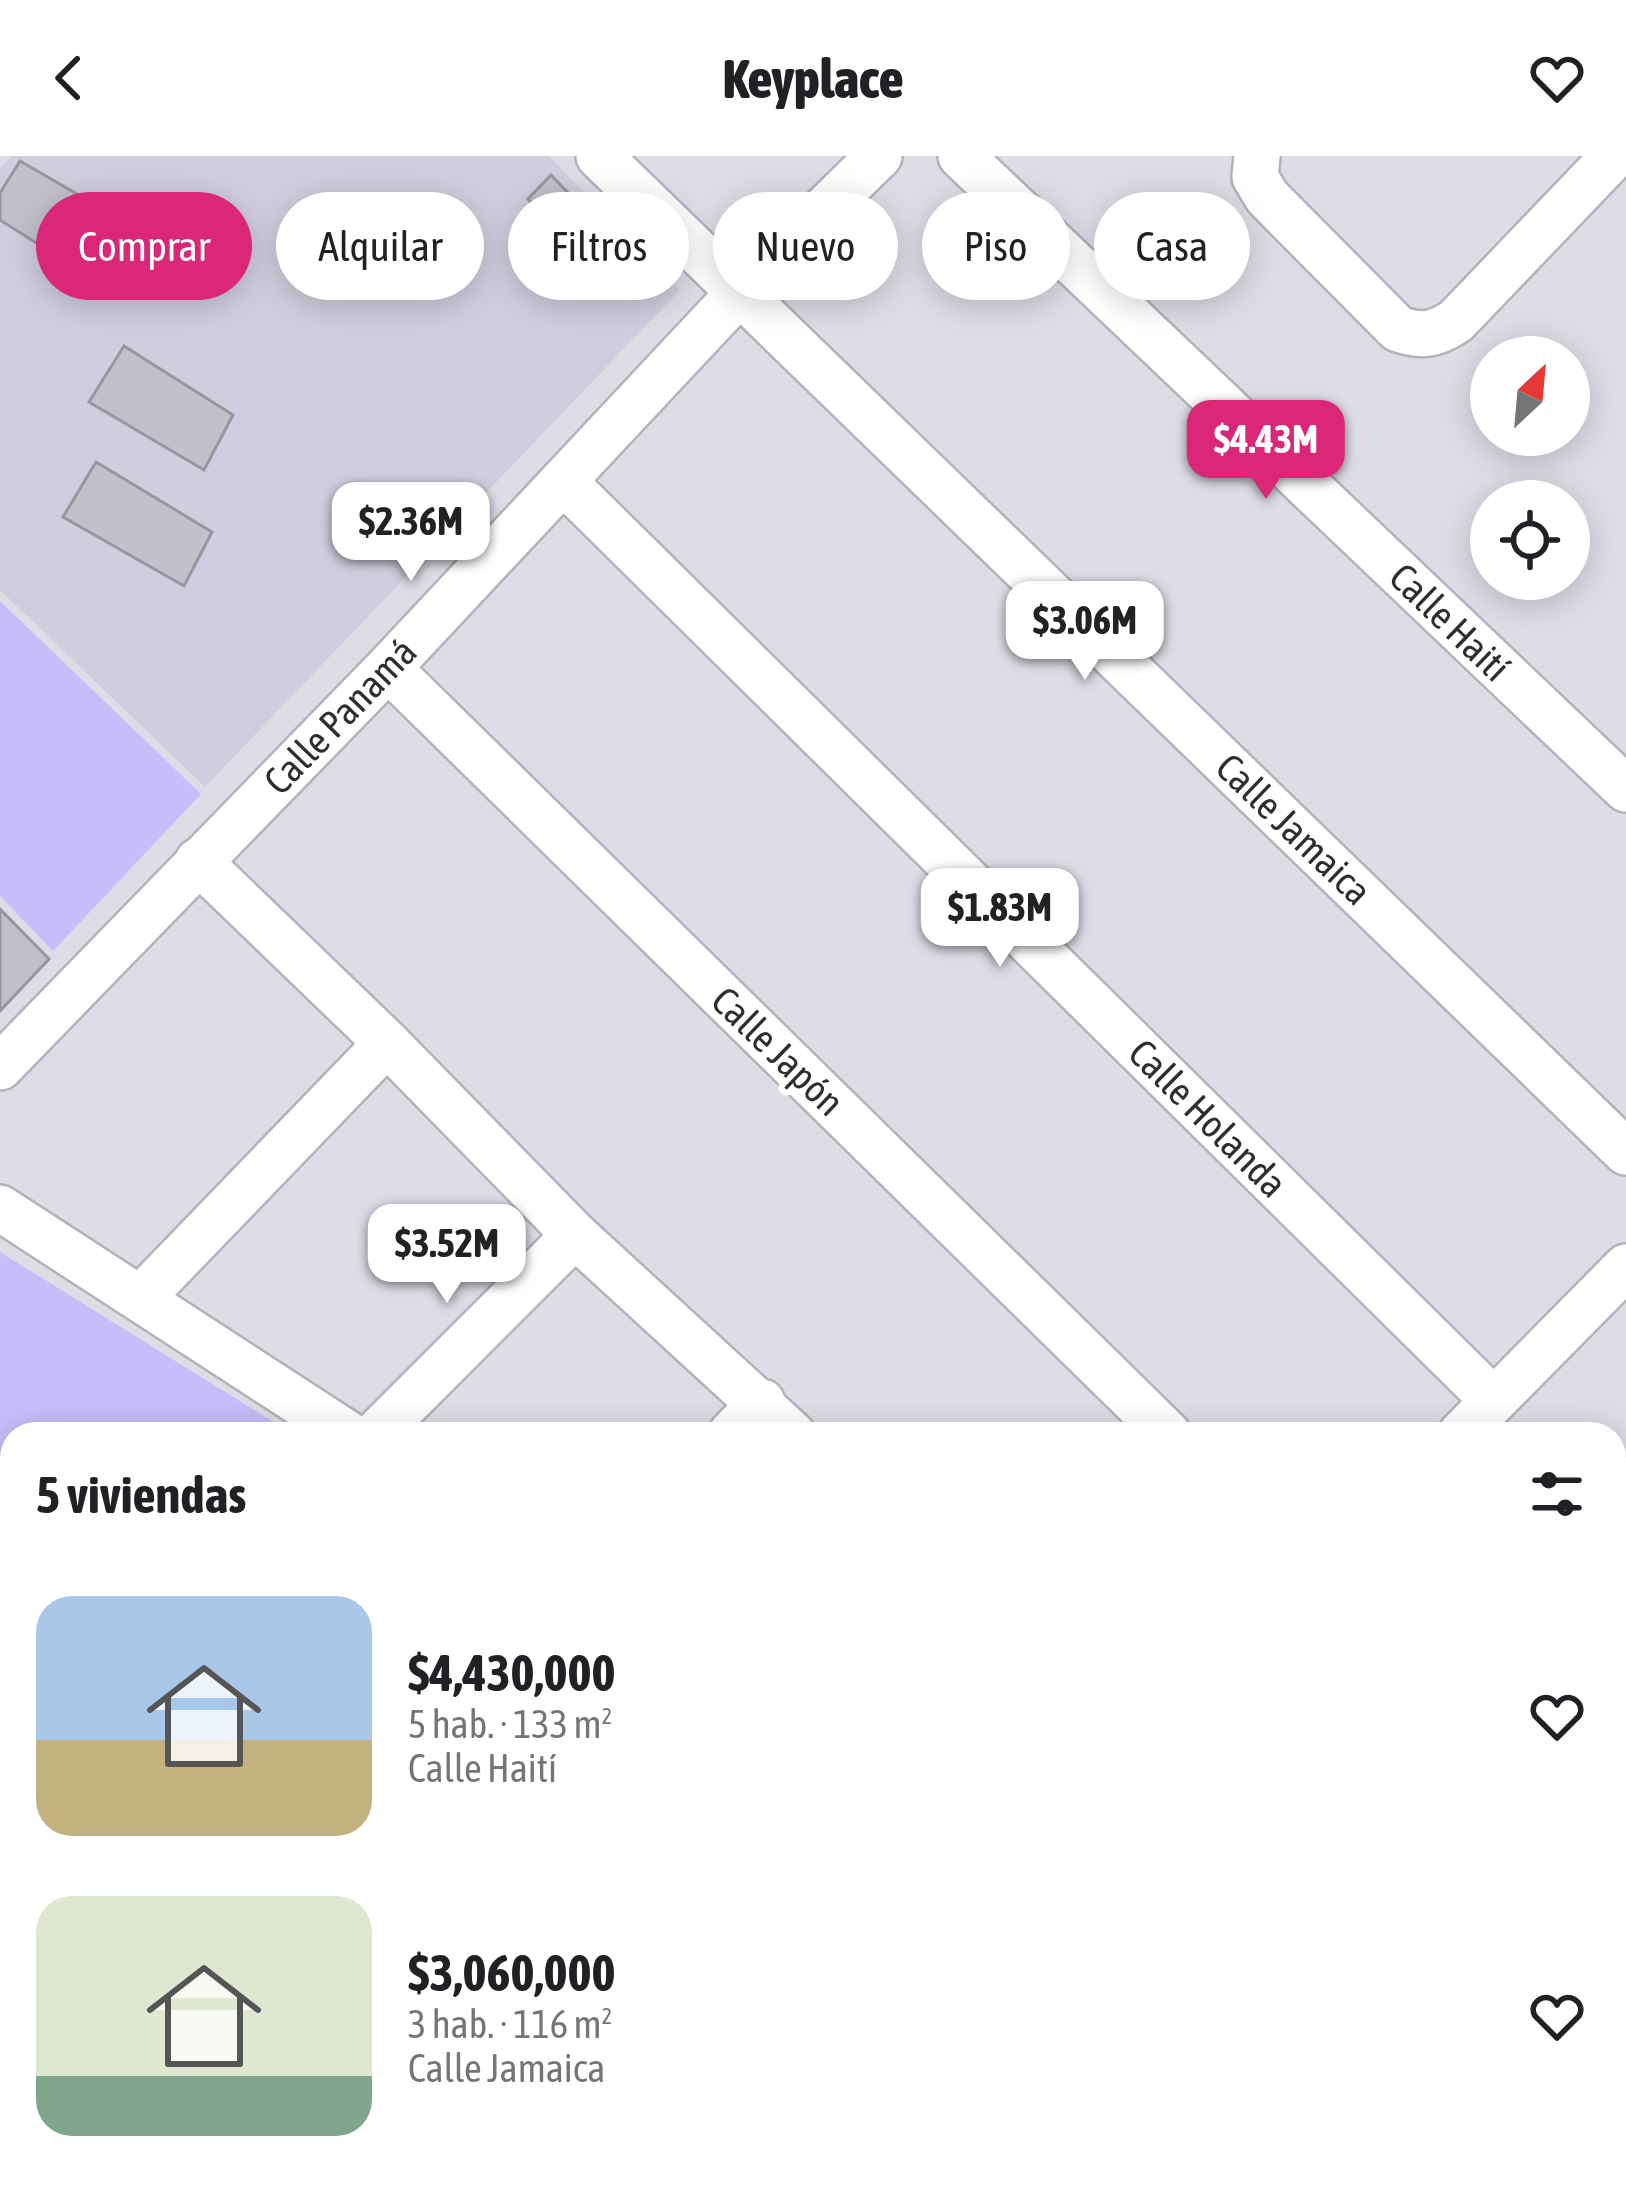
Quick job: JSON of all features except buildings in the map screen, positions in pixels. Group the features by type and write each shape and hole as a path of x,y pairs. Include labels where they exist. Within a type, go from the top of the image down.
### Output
{"street":[{"name":"Calle Jamaica","path":"599,156 713,264"},
{"name":"Calle Panamá","path":"841,192 878,156"},
{"name":"Calle Haití","path":"961,156 1626,789"},
{"path":"1257,156 1255,177 1268,197 1399,329 1419,336 1439,332 1456,321 1615,156"},
{"name":"Calle Panamá","path":"0,1067 388,668 733,300"},
{"name":"Calle Jamaica","path":"750,300 1626,1152"},
{"name":"Calle Holanda","path":"563,482 1493,1400"},
{"name":"Calle Japón","path":"388,668 1156,1422"},
{"path":"198,861 387,1043 760,1422"},
{"path":"141,1298 387,1043"},
{"path":"0,1208 330,1422"},
{"path":"388,1422 575,1235"},
{"path":"1472,1422 1626,1267"}],"shaded area":[{"path":"12,156 549,156 584,192 508,192 508,300 670,300 205,787 0,590 0,168"},
{"path":"0,601 201,794 53,951 0,896"},
{"path":"0,1252 274,1422 0,1422"}]}
